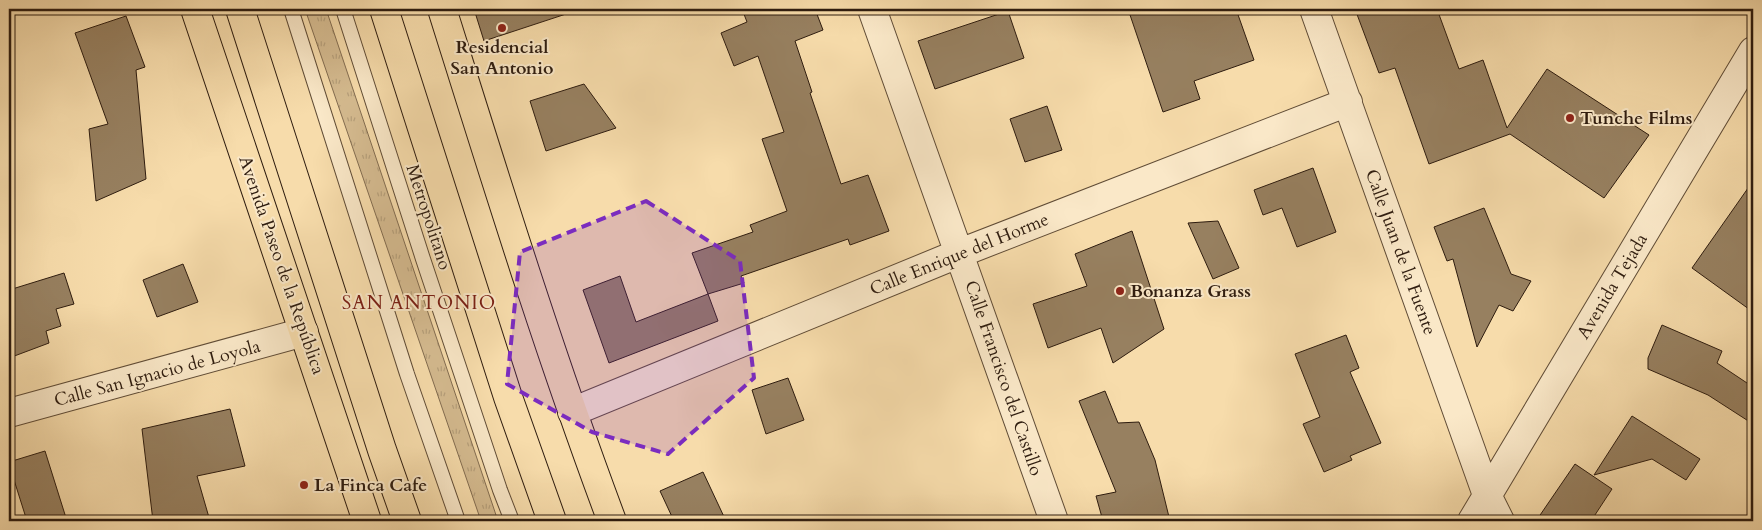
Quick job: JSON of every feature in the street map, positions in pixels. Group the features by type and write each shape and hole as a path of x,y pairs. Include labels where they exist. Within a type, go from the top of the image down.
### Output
{"main road":[{"name":"Avenida Paseo de la República","path":"195,9 367,521"},
{"path":"240,9 382,450 407,521"},
{"path":"384,9 508,397 552,521"},
{"path":"442,9 534,302 612,521"}],"street":[{"name":"Calle Francisco del Castillo","path":"872,9 1054,521"},
{"name":"Calle Juan de la Fuente","path":"1314,9 1487,495 1500,521"},
{"name":"Avenida Tejada","path":"1472,521 1753,51"},
{"name":"Calle Enrique del Horme","path":"572,412 960,253 1348,102"},
{"name":"Calle San Ignacio de Loyola","path":"9,413 304,332"}],"lane":[{"path":"290,9 407,374 458,521"},
{"name":"Metropolitano","path":"343,9 435,296 512,521"}],"highlighted area":[{"path":"646,201 740,261 754,378 668,454 592,432 507,384 520,252"}],"green space":[{"path":"305,9 326,9 498,521 481,521"}],"building":[{"name":"Residencial San Antonio","path":"474,9 565,9 566,14 484,41"},
{"path":"742,9 815,9 823,30 795,41 812,92 810,93 841,184 868,175 889,231 850,245 848,239 741,276 744,283 708,294 692,253 753,232 750,225 787,211 762,139 784,132 758,56 734,66 721,33 747,22"},
{"path":"1128,9 1236,9 1254,60 1194,81 1200,99 1163,112"},
{"path":"1355,9 1437,9 1459,69 1483,60 1507,128 1547,69 1649,135 1604,198 1510,134 1429,164 1395,68 1379,73"},
{"path":"1008,11 1024,58 935,89 918,41"},
{"path":"126,16 145,67 136,70 146,179 96,201 89,129 108,124 75,33"},
{"path":"584,84 616,128 546,151 530,101"},
{"path":"1047,106 1062,150 1025,162 1010,119"},
{"path":"1313,168 1336,232 1297,247 1282,208 1263,215 1254,190"},
{"path":"1753,181 1753,312 1692,268"},
{"path":"1484,208 1511,274 1531,281 1513,311 1499,305 1477,347 1453,259 1447,261 1434,227"},
{"path":"1218,221 1239,268 1213,279 1188,223"},
{"name":"Bonanza Grass","path":"1132,231 1164,329 1113,363 1101,328 1048,348 1033,304 1087,286 1075,254"},
{"path":"183,264 198,302 157,317 143,280"},
{"path":"64,273 74,304 56,309 61,326 46,331 49,343 9,358 9,290"},
{"path":"620,276 636,322 708,294 718,321 609,363 583,290"},
{"path":"1662,325 1722,351 1717,363 1753,387 1753,424 1708,395 1648,369 1648,358"},
{"path":"1346,335 1359,368 1350,372 1381,443 1350,456 1352,460 1324,472 1303,424 1320,417 1295,354"},
{"path":"788,378 804,420 766,434 752,390"},
{"path":"1105,391 1118,423 1139,422 1155,460 1170,521 1103,521 1096,496 1116,492 1079,401"},
{"path":"230,409 245,466 197,476 210,521 153,521 142,429"},
{"path":"1632,416 1700,459 1686,480 1652,459 1594,475"},
{"path":"45,451 67,521 27,521 9,464 9,462"},
{"path":"1575,464 1612,489 1591,521 1536,521"},
{"path":"703,472 726,521 674,521 660,491"}],"place":[{"name":"Residencial San Antonio","path":"502,28"},
{"name":"Tunche Films","path":"1570,118"},
{"name":"Bonanza Grass","path":"1120,291"},
{"name":"La Finca Cafe","path":"304,485"}],"district":[{"name":"SAN ANTONIO","path":"419,302"}]}
